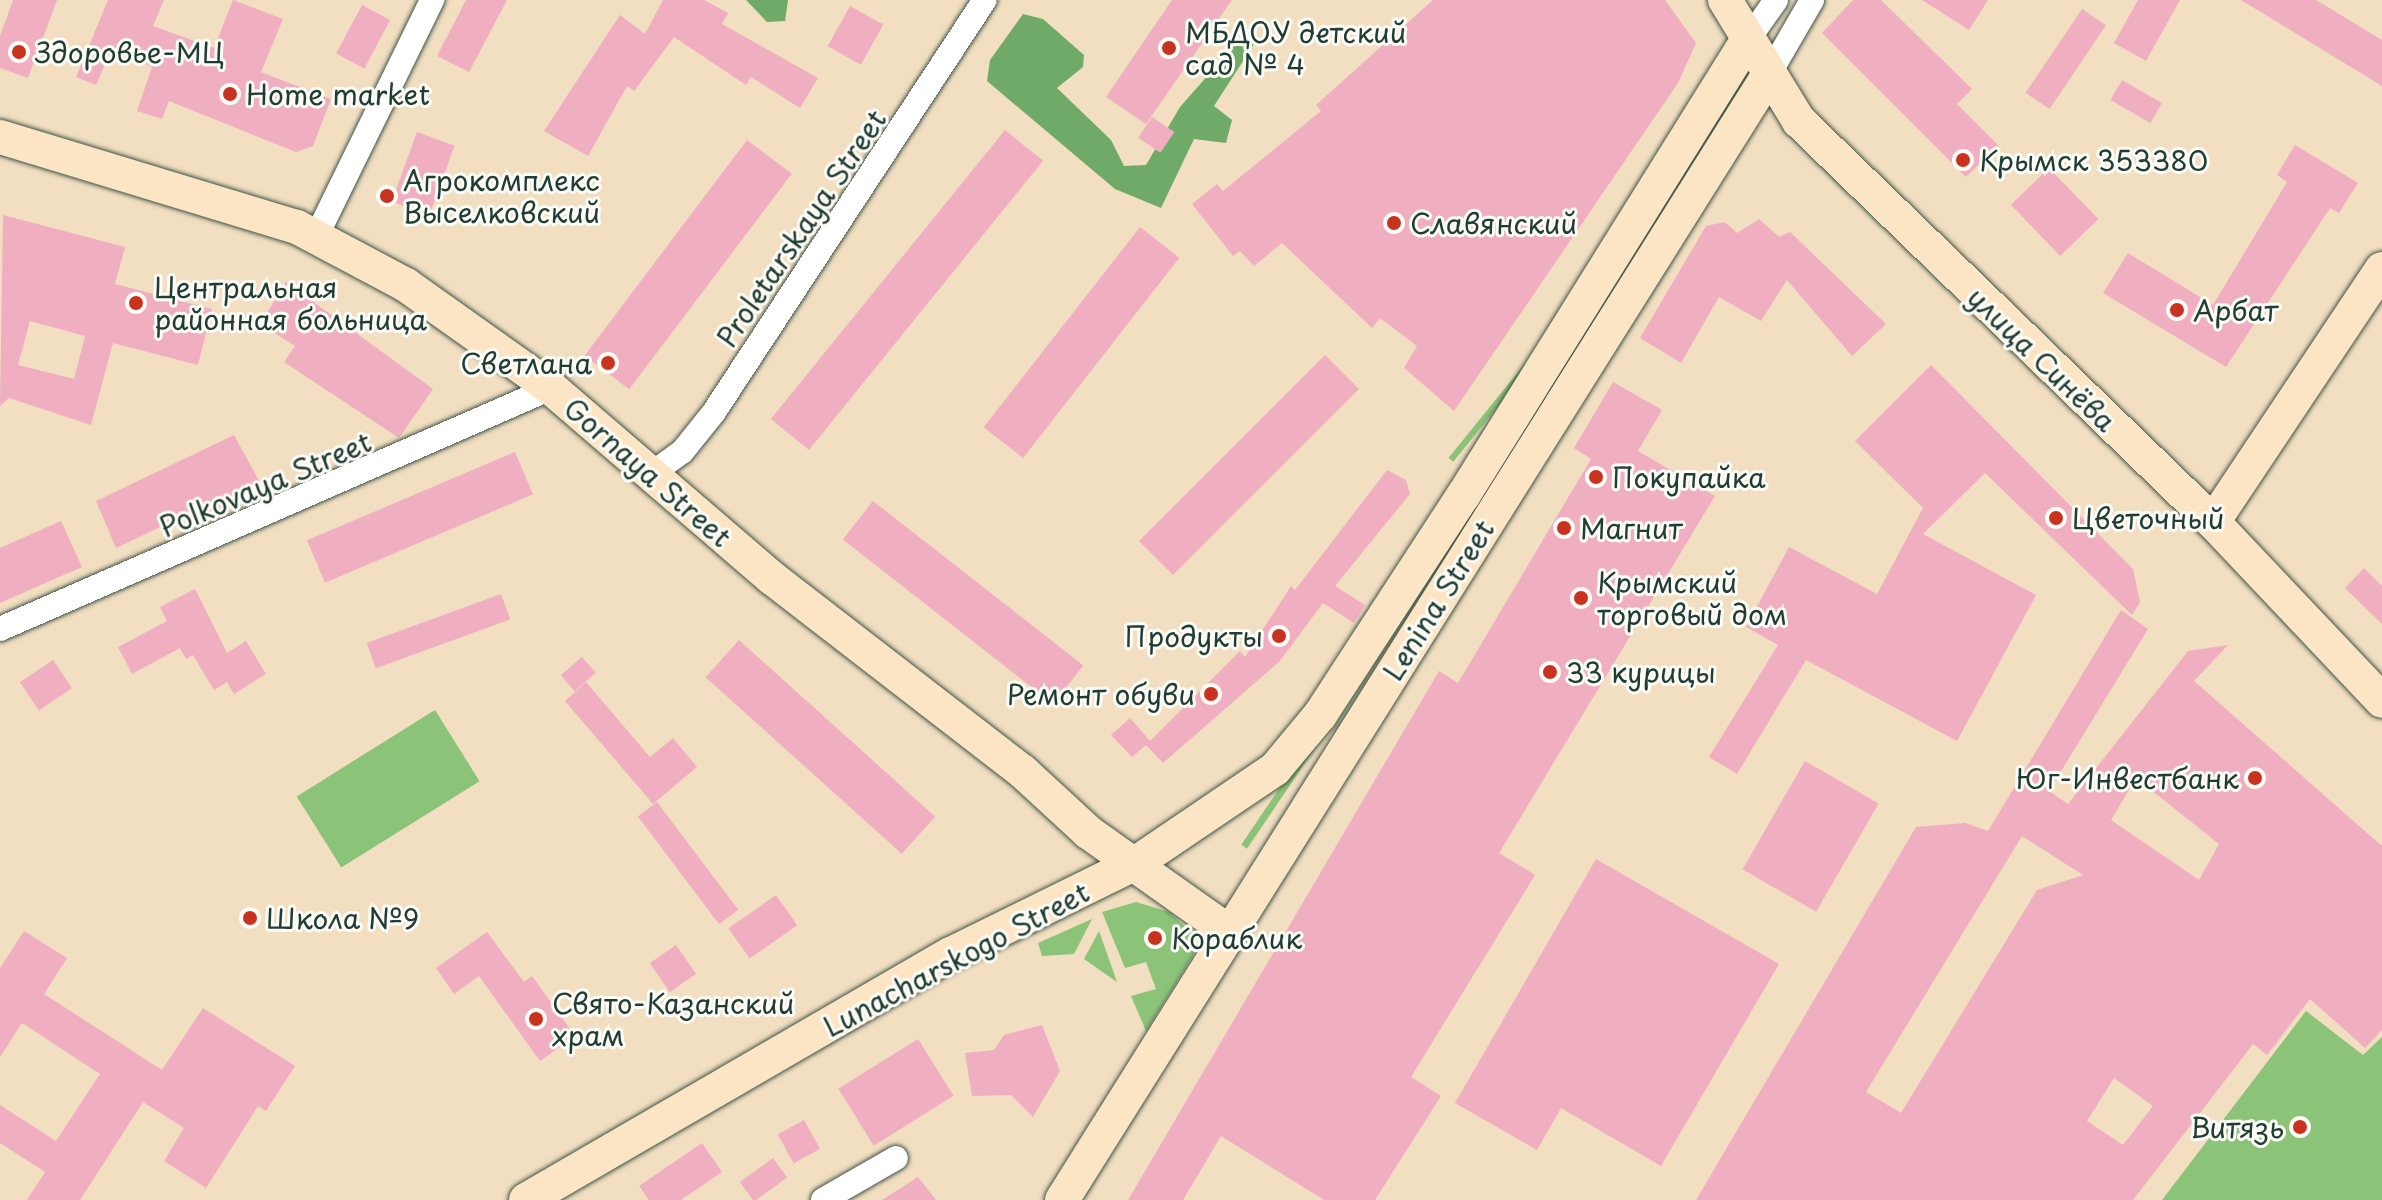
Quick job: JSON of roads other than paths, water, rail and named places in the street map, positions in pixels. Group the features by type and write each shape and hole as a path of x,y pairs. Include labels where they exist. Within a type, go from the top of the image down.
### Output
{"main road":[{"name":"улица Синёва","path":"1725,0 1768,76 1799,121 2213,522 2382,701"},
{"name":"Lenina Street","path":"1136,863 1249,791 1290,752 1463,496 1747,41"},
{"name":"Lenina Street","path":"1062,1200 1228,931 1768,76"},
{"name":"Gornaya Street","path":"0,137 317,235 406,285 551,388 650,475 1022,771 1088,832 1136,863 1228,931"},
{"path":"2213,522 2382,269"},
{"path":"1463,496 1491,516"},
{"name":"Lunacharskogo Street","path":"526,1200 951,954 1136,863"}],"street":[{"path":"317,235 432,0"},
{"name":"Proletarskaya Street","path":"650,475 682,452 714,412 985,0"},
{"name":"Lenina Street","path":"1747,41 1776,0"},
{"name":"Lenina Street","path":"1768,76 1812,0"},
{"name":"Polkovaya Street","path":"0,629 551,388"},
{"path":"823,1200 896,1158"}],"place":[{"name":"МБДОУ детский сад № 4","path":"1169,48"},
{"name":"Здоровье-МЦ","path":"19,52"},
{"name":"Home market","path":"230,94"},
{"name":"Крымск 353380","path":"1963,160"},
{"name":"Агрокомплекс Выселковский","path":"387,196"},
{"name":"Славянский","path":"1394,223"},
{"name":"Центральная районная больница","path":"136,303"},
{"name":"Арбат","path":"2177,310"},
{"name":"Светлана","path":"608,363"},
{"name":"Покупайка","path":"1596,477"},
{"name":"Цветочный","path":"2056,518"},
{"name":"Магнит","path":"1564,528"},
{"name":"Крымский торговый дом","path":"1581,598"},
{"name":"Продукты","path":"1279,636"},
{"name":"33 курицы","path":"1550,672"},
{"name":"Ремонт обуви","path":"1211,694"},
{"name":"Юг-Инвестбанк","path":"2255,778"},
{"name":"Школа №9","path":"250,918"},
{"name":"Кораблик","path":"1155,938"},
{"name":"Свято-Казанский храм","path":"536,1019"},
{"name":"Витязь","path":"2300,1127"}]}
